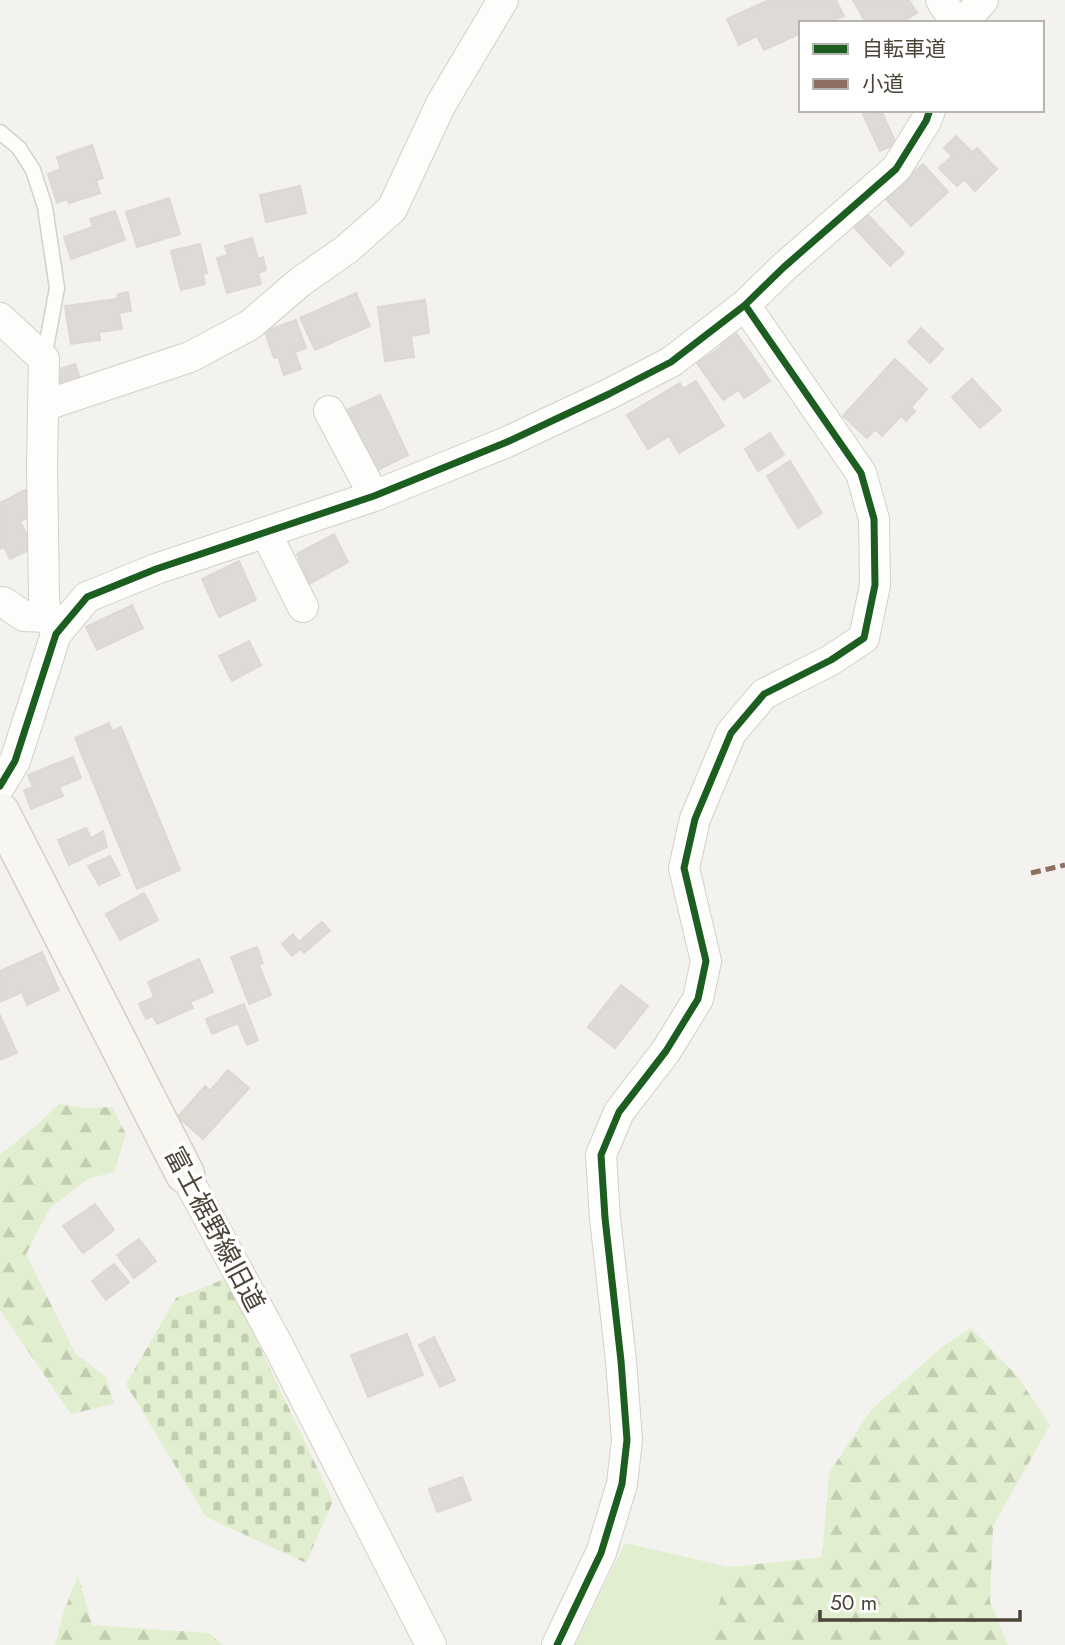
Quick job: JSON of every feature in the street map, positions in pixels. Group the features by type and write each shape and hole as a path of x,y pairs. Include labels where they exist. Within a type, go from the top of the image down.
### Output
{"street":[{"path":"43,407 190,357 250,325 383,217 392,209 441,104 503,0"},
{"path":"941,0 955,21"},
{"path":"965,21 983,0"},
{"path":"52,624 87,597 156,569 374,496 506,442 671,362 745,304 896,169 929,112"},
{"path":"557,1645 601,1553 622,1484 627,1440 601,1156 619,1112 666,1051 698,999 706,961 684,868 695,819 731,733 764,694 831,660 864,638 875,585 874,519 861,473 745,304"},
{"path":"0,318 44,359 44,596 56,634 15,761 0,786"},
{"path":"329,411 374,496"},
{"path":"265,533 303,607"},
{"path":"3,602 24,616 52,624"},
{"name":"富士裾野線旧道","path":"0,812 431,1645"}],"lane":[{"path":"0,132 19,148 33,170 45,207 57,288 44,359"}],"green space":[{"path":"59,1104 87,1108 112,1107 126,1134 114,1172 88,1179 50,1208 26,1254 75,1353 106,1377 114,1404 71,1414 0,1310 0,1155"},
{"path":"227,1278 333,1501 306,1563 206,1517 126,1384 176,1298"},
{"path":"971,1328 1018,1377 1050,1425 993,1526 990,1602 1008,1645 708,1645 729,1567 822,1557 829,1473 871,1410 942,1347"},
{"path":"625,1543 729,1567 708,1645 575,1645"},
{"path":"78,1575 92,1625 209,1633 223,1645 55,1645"}],"building":[{"path":"769,0 836,0 844,16 836,19 837,21 799,21 799,34 764,50 757,36 739,45 727,19"},
{"path":"853,0 909,0 917,13 903,21 865,21"},
{"path":"862,112 882,112 896,144 880,151"},
{"path":"956,136 972,152 977,148 997,169 975,191 964,179 957,186 939,168 952,156 944,148"},
{"path":"92,145 103,178 96,180 100,193 69,203 67,199 57,203 48,174 61,169 57,157"},
{"path":"923,164 948,192 911,226 885,198"},
{"path":"300,186 306,213 266,222 260,195"},
{"path":"169,198 180,234 137,247 126,212"},
{"path":"115,211 125,240 71,259 64,237 93,227 90,219"},
{"path":"867,214 904,253 890,266 853,226"},
{"path":"252,238 258,259 263,257 266,270 258,273 261,284 227,293 217,258 228,255 225,246"},
{"path":"200,244 207,273 203,274 205,284 181,290 171,251"},
{"path":"128,292 131,311 119,313 122,329 99,332 100,340 71,344 65,306 117,299 118,294"},
{"path":"356,293 370,326 315,350 300,318"},
{"path":"425,300 429,333 411,336 414,357 385,361 378,307"},
{"path":"296,320 306,348 295,352 301,369 284,375 278,357 274,358 265,331"},
{"path":"921,328 943,349 930,363 908,342"},
{"path":"734,330 770,381 744,398 739,390 723,400 697,363 722,346 719,340"},
{"path":"895,359 927,389 911,407 915,411 906,421 901,416 882,436 875,429 867,438 843,416"},
{"path":"75,364 82,385 63,391 57,370"},
{"path":"972,379 1001,410 980,428 952,397"},
{"path":"696,381 724,426 679,453 669,436 648,449 627,415 680,383 683,389"},
{"path":"380,395 408,455 376,471 347,410"},
{"path":"770,433 784,455 758,471 745,449"},
{"path":"790,461 822,513 798,528 767,476"},
{"path":"31,487 33,515 20,521 33,548 10,559 4,547 0,549 0,503"},
{"path":"334,534 348,562 309,584 297,554"},
{"path":"239,561 256,600 219,617 202,579"},
{"path":"132,605 143,628 97,650 86,627"},
{"path":"249,641 261,665 232,681 219,656"},
{"path":"109,723 112,731 121,727 180,870 137,889 75,738"},
{"path":"73,757 81,778 59,787 63,796 31,809 24,790 33,787 28,775"},
{"path":"86,828 91,838 103,831 107,847 69,865 58,840"},
{"path":"110,856 120,875 99,885 88,866"},
{"path":"144,893 158,920 120,940 106,914"},
{"path":"322,922 330,931 304,953 300,949 292,956 282,944 293,934 299,942"},
{"path":"257,947 263,963 259,965 271,995 249,1004 231,957"},
{"path":"42,952 59,990 27,1005 22,992 0,1002 0,971"},
{"path":"199,959 213,992 190,1002 193,1008 157,1024 153,1016 146,1019 139,1004 154,997 148,982"},
{"path":"621,985 648,1006 615,1048 588,1027"},
{"path":"244,1004 258,1040 247,1045 238,1023 212,1034 206,1019"},
{"path":"0,1015 17,1053 0,1060"},
{"path":"228,1070 249,1088 203,1139 178,1117 205,1086 210,1091"},
{"path":"95,1204 114,1230 83,1253 63,1226"},
{"path":"139,1239 156,1261 134,1278 117,1255"},
{"path":"114,1264 129,1282 106,1300 92,1281"},
{"path":"407,1334 423,1375 368,1397 351,1355"},
{"path":"434,1337 455,1380 440,1387 419,1345"},
{"path":"462,1477 471,1500 437,1512 429,1489"}],"marked path":[{"path":"1031,873 1065,865"}],"cycle path":[{"path":"0,786 15,761 56,634 87,597 156,569 374,496 507,442 671,362 745,305 784,267 896,169 929,112"},
{"path":"557,1645 601,1553 622,1484 627,1440 601,1155 619,1112 666,1051 698,999 706,961 684,868 695,819 731,733 764,694 831,660 864,638 875,585 874,519 861,473 745,305"}]}
